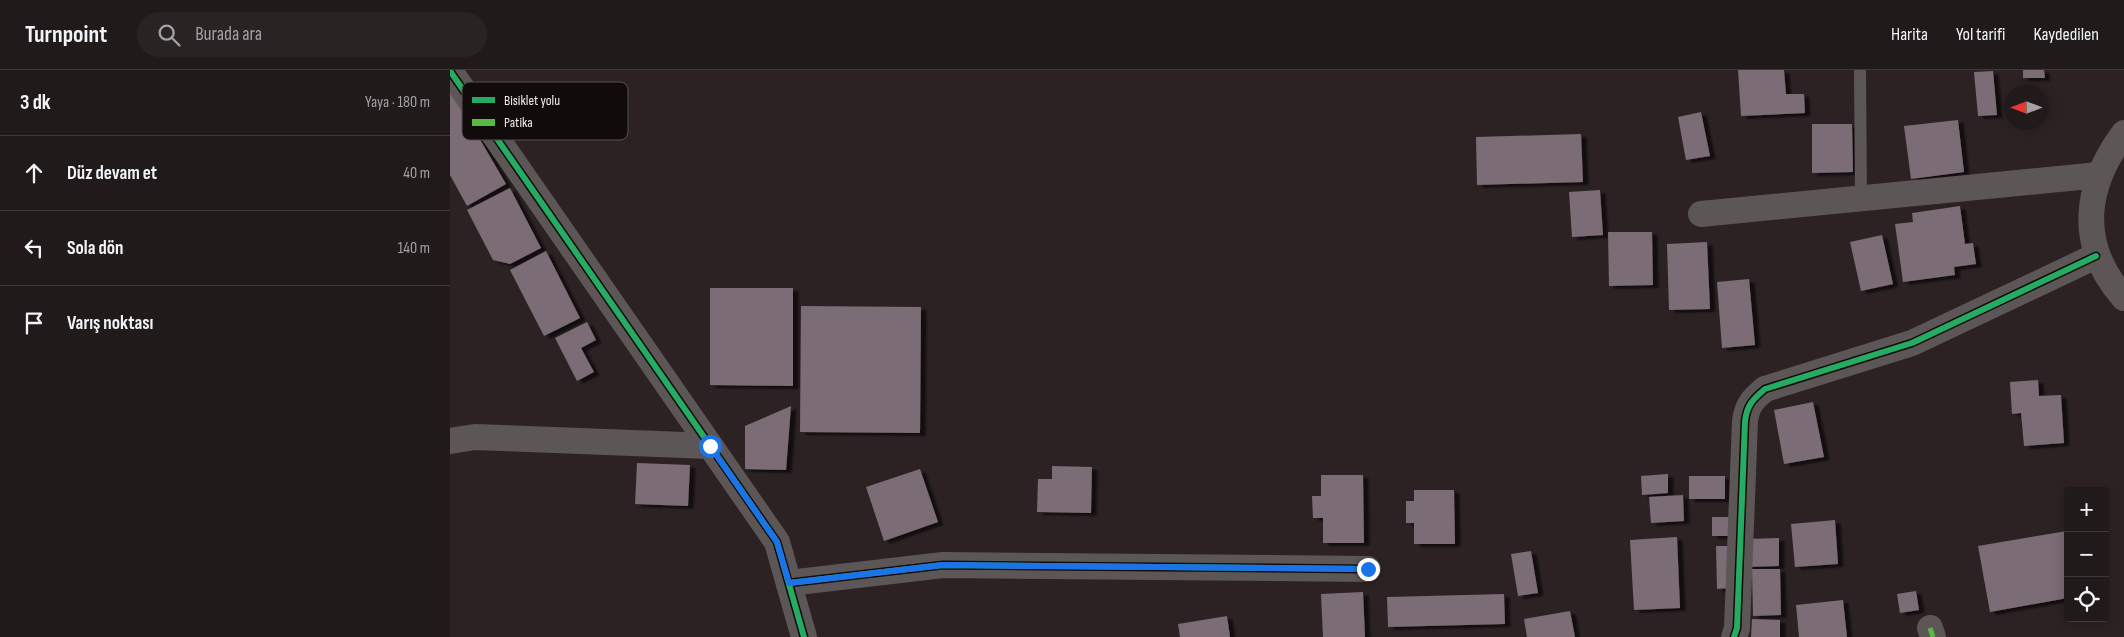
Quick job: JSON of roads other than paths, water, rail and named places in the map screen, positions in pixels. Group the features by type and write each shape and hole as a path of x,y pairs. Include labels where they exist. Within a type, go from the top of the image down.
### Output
{"street":[{"path":"450,71 462,88"},
{"path":"2124,133 2111,151 2099,175 2092,202 2092,233 2096,256 2108,278 2124,298"},
{"path":"498,140 777,542 804,637"},
{"path":"1701,214 2099,175"},
{"path":"1734,637 1737,628 1744,421 1747,407 1754,399 1765,389 1912,343 2096,256"},
{"path":"450,440 475,437 710,446"},
{"path":"789,583 943,565 1368,569"}],"lane":[{"path":"1860,70 1861,198"}]}
